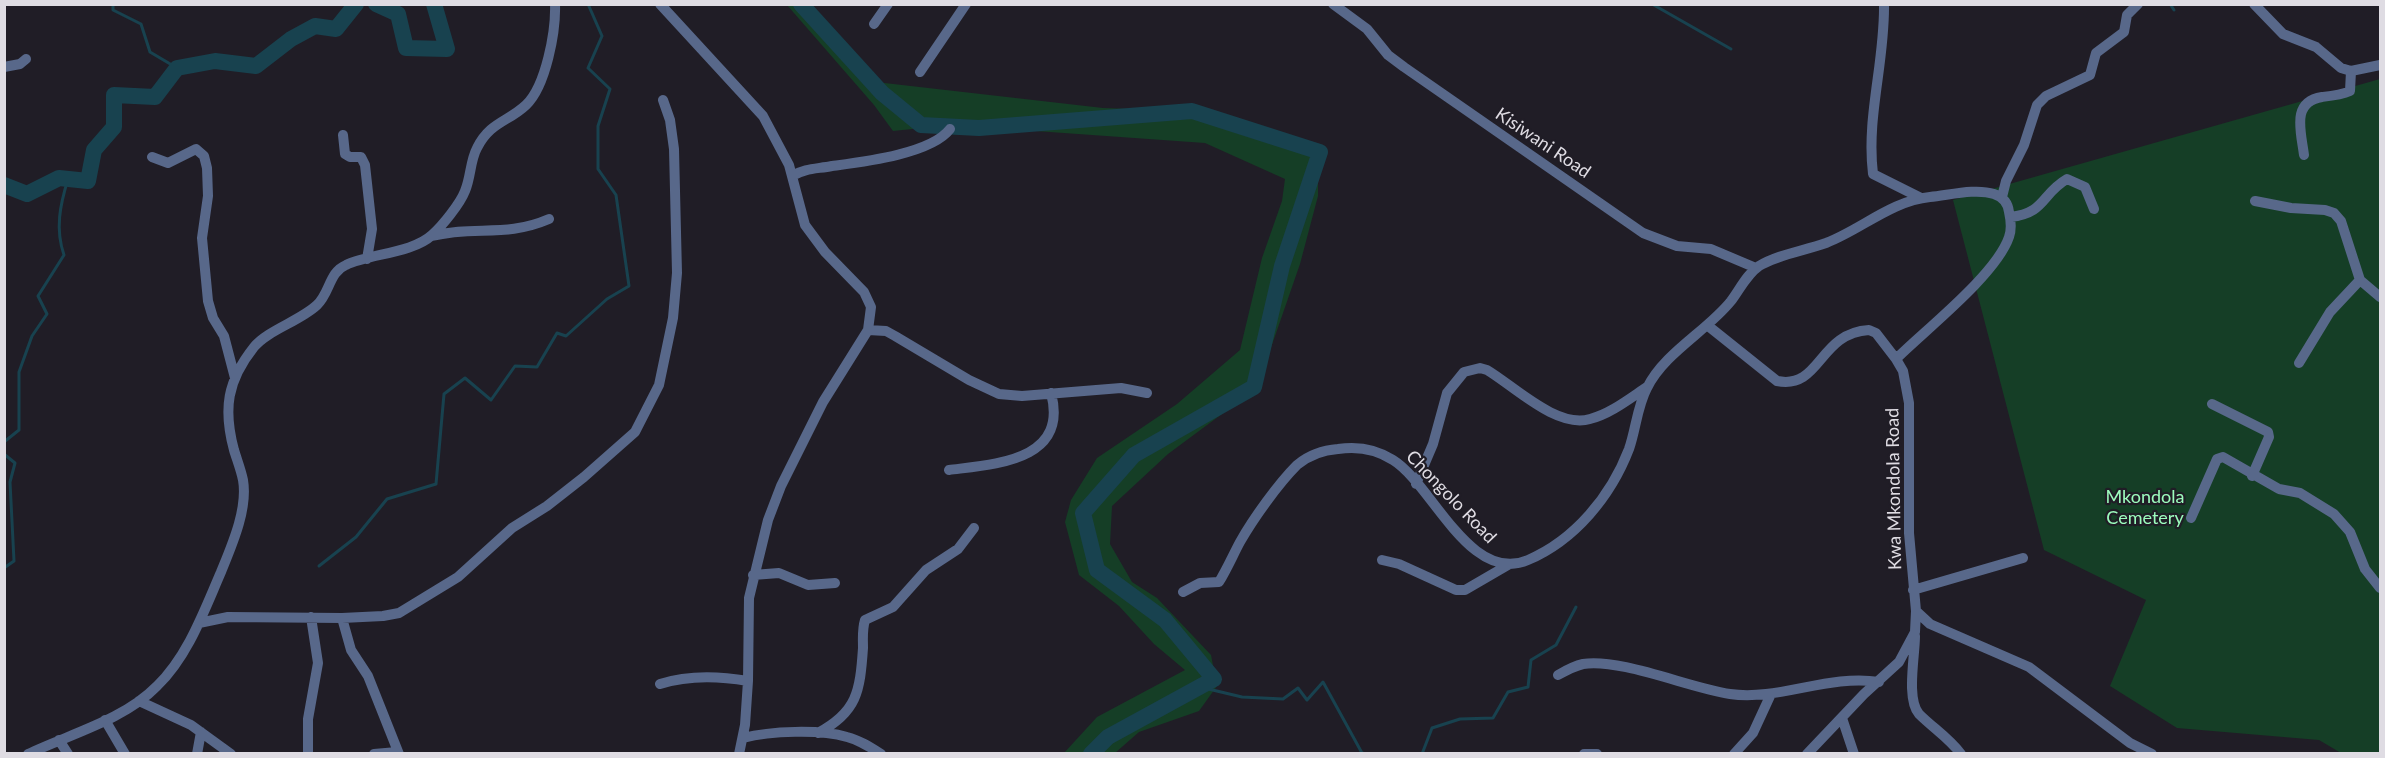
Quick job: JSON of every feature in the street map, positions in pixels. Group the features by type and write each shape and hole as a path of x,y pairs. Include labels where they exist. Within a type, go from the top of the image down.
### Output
{"street":[{"path":"432,236 465,192 476,150 484,136 495,124 527,104 536,87 553,36 555,4"},
{"path":"660,4 763,116 784,154 805,225 825,252 868,299 871,316 868,330 823,402 781,486 768,520 753,575 748,612 748,681 743,738 739,753"},
{"path":"874,24 888,4"},
{"path":"920,72 966,4"},
{"name":"Kisiwani Road","path":"1333,4 1367,29 1388,55 1404,68 1584,190 1630,225 1660,241 1677,246 1711,249 1756,268"},
{"path":"1884,4 1882,65 1872,129 1873,174 1921,198"},
{"path":"2002,197 2006,181 2024,145 2037,105 2046,96 2090,75 2097,53 2124,32 2127,15 2138,4"},
{"path":"2254,4 2283,34 2316,47 2341,68 2351,70 2380,65"},
{"path":"4,67 20,64 26,59"},
{"path":"2304,154 2300,120 2303,108 2308,100 2350,91 2351,70"},
{"path":"199,623 228,617 342,618 399,613 421,601 464,571 512,528 547,506 635,432 659,385 673,318 677,273 674,149 663,100"},
{"path":"792,176 807,169 887,156 936,140 950,129"},
{"path":"344,135 345,154 350,157 361,157 365,165 372,229 367,259"},
{"path":"152,157 168,163 196,149 207,162 208,196 202,238 208,301 213,318 224,336 235,378"},
{"path":"2010,217 2031,214 2054,188 2067,179 2085,187 2094,209"},
{"path":"1416,484 1432,444 1447,393 1464,372 1480,368 1487,370 1559,417 1574,421 1590,419 1647,387 1684,345 1731,301 1756,268 1773,259 1826,243 1894,207 1921,198 1976,193 1992,193 2002,197 2008,205 2010,217 2008,240 1990,265 1947,314 1896,359"},
{"path":"2255,201 2334,213 2341,221 2360,280 2380,297"},
{"path":"27,753 105,720 139,701 157,687 176,664 199,623 234,537 244,500 243,479 226,414 229,392 235,378 256,344 319,303 339,268 391,254 432,236 455,231 500,232 527,228 549,219"},
{"path":"2300,363 2330,312 2360,280"},
{"name":"Kwa Mkondola Road","path":"1707,325 1777,381 1789,383 1801,380 1839,338 1853,331 1869,330 1876,333 1896,359 1903,371 1911,421 1909,533 1916,611 1912,703 1918,713 1949,739 1961,753"},
{"path":"868,330 886,331 987,390 1011,396 1121,388 1147,393"},
{"path":"1382,560 1399,564 1456,591 1465,590 1508,565 1526,561 1549,548 1585,519 1612,484 1630,446 1647,387"},
{"path":"948,470 1001,464 1033,450 1046,438 1054,422 1056,409 1052,393"},
{"path":"2212,404 2268,432 2269,437 2252,476"},
{"name":"Chongolo Road","path":"1183,592 1200,583 1219,582 1258,516 1296,466 1316,453 1364,448 1396,461 1471,546 1484,557 1508,565"},
{"path":"2192,518 2220,457 2285,492 2300,493 2334,514 2350,531 2365,568 2380,588"},
{"path":"818,733 837,723 852,706 862,658 865,620 893,607 926,570 958,549 974,528"},
{"path":"1913,590 2023,558"},
{"path":"753,575 780,573 808,585 835,583"},
{"path":"1916,611 1930,624 2029,667 2130,743 2152,753"},
{"path":"308,753 308,719 318,663 311,616"},
{"path":"342,618 351,650 368,676 398,753 374,753"},
{"path":"1807,753 1899,662 1915,632"},
{"path":"1557,675 1584,664 1599,664 1662,676 1726,693 1751,696 1840,681 1879,682"},
{"path":"660,684 680,678 699,677 748,681"},
{"path":"1734,753 1753,734 1771,694"},
{"path":"139,701 201,732 231,753"},
{"path":"1842,718 1854,753"},
{"path":"105,720 125,753"},
{"path":"197,753 201,732"},
{"path":"743,738 771,734 818,733 849,737 881,753"},
{"path":"59,740 68,753"},
{"path":"1584,753 1597,753"}],"green space":[{"path":"787,5 801,5 867,81 1103,108 1195,111 1318,148 1318,196 1300,264 1257,388 1168,454 1112,506 1110,544 1132,582 1157,598 1211,655 1217,686 1199,711 1139,732 1115,753 1064,753 1097,717 1185,670 1154,644 1119,606 1079,575 1065,522 1071,500 1097,458 1177,404 1240,350 1262,258 1282,201 1285,179 1205,143 951,125 893,131 874,105"},
{"name":"Mkondola Cemetery","path":"2380,79 2380,753 2341,753 2319,740 2177,728 2110,686 2146,600 2044,550 1953,200"}],"waterway":[{"path":"113,4 113,10 141,24 150,52 177,68"},
{"path":"4,185 27,194 59,178 88,181 94,150 114,127 114,95 155,97 177,68 215,61 256,66 291,39 315,26 336,29 356,4"},
{"path":"376,4 398,14 406,48 447,49 434,4"},
{"path":"319,566 356,537 387,499 436,484 444,394 465,378 491,400 515,366 537,367 557,333 566,336 607,299 629,286 616,195 598,169 598,126 610,89 588,68 602,36 588,4"},
{"path":"801,4 882,93 921,125 979,128 1192,111 1320,152 1282,266 1254,387 1134,455 1083,513 1097,570 1165,620 1214,679 1108,737 1091,754"},
{"path":"1652,4 1731,49"},
{"path":"2170,4 2174,10"},
{"path":"4,442 19,430 19,372 32,336 47,314 38,296 64,255 59,226 68,179"},
{"path":"4,454 15,463 10,482 14,561 4,568"},
{"path":"1422,754 1432,728 1460,719 1493,718 1508,692 1528,687 1531,660 1556,645 1576,607"},
{"path":"1200,687 1242,697 1283,699 1298,688 1307,700 1323,682 1362,753 1367,754"}]}
